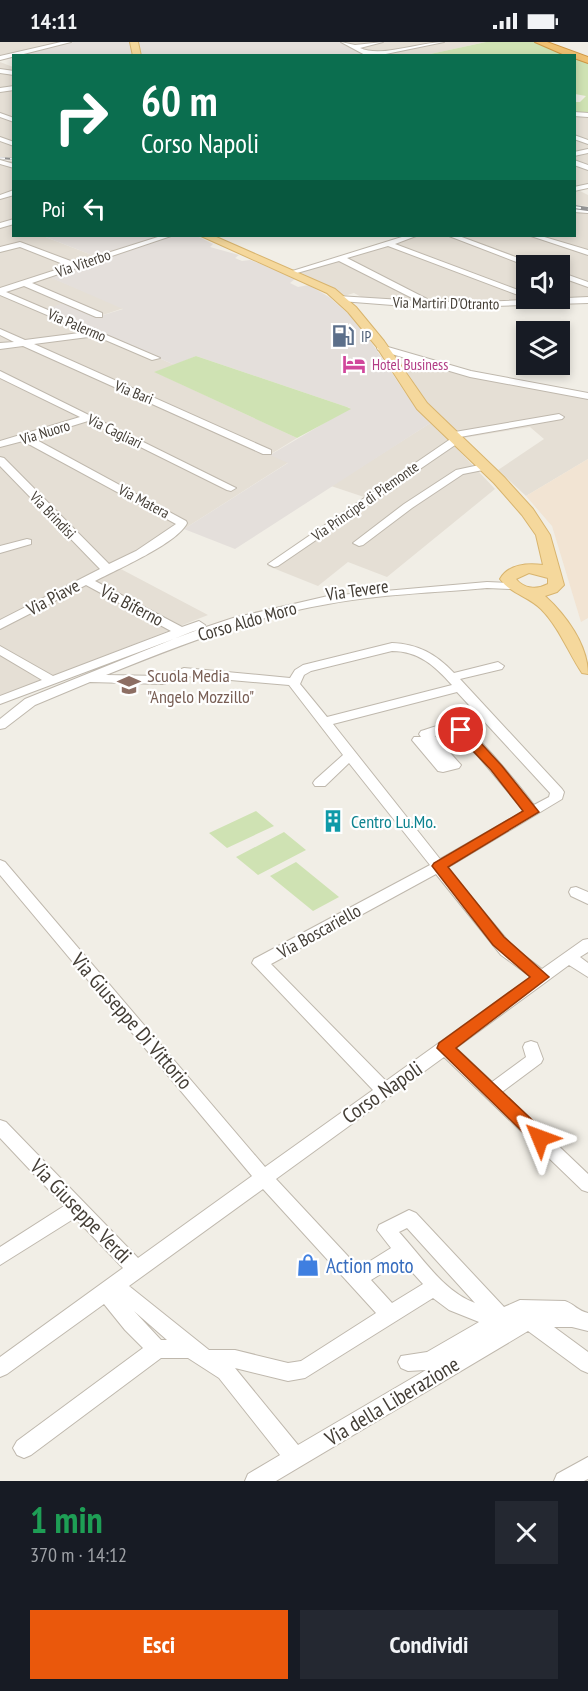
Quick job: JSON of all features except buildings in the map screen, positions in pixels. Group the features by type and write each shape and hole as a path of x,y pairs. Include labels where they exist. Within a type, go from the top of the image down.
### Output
{"highway":[{"path":"539,42 576,54"},
{"path":"547,42 588,58"}],"main road":[{"path":"208,237 331,291 341,298 366,326 422,406 517,500 544,538 549,550 549,566 555,581 555,595 565,617 570,639"},
{"path":"520,579 540,554 531,527 533,522"},
{"path":"520,579 543,570 555,581"},
{"path":"520,579 548,591 555,581"},
{"path":"520,579 534,596 548,607 588,669"}],"street":[{"path":"17,54 68,42"},
{"path":"344,42 370,54"},
{"path":"354,47 380,42"},
{"path":"377,54 441,42"},
{"name":"Via Viterbo","path":"0,291 164,237"},
{"path":"290,273 408,237"},
{"path":"456,237 516,259"},
{"path":"539,237 588,253"},
{"path":"387,243 516,292"},
{"path":"0,250 20,244 75,266"},
{"path":"579,250 588,247"},
{"path":"340,258 431,305"},
{"path":"570,277 586,283"},
{"path":"0,281 13,287"},
{"path":"24,284 99,315"},
{"name":"Via Palermo","path":"0,291 155,358"},
{"name":"Via Martiri D'Otranto","path":"341,298 431,305 516,303"},
{"name":"Via Martiri D'Otranto","path":"570,301 588,300"},
{"name":"Via Bari","path":"0,332 267,452"},
{"path":"0,346 96,333"},
{"path":"381,348 470,374 588,396"},
{"name":"Via Cagliari","path":"0,374 231,488"},
{"name":"Via Principe di Piemonte","path":"274,564 455,437 559,417"},
{"name":"Via Nuoro","path":"0,444 88,418"},
{"name":"Via Matera","path":"26,438 182,523 179,529 140,554 107,569"},
{"name":"Via Brindisi","path":"0,460 107,569"},
{"name":"Via Principe di Piemonte","path":"359,543 460,472 484,467"},
{"path":"0,550 27,542"},
{"name":"Via Piave","path":"0,625 107,569"},
{"name":"Via Tevere","path":"0,700 180,631 229,615 323,594 390,585 480,578 520,579"},
{"name":"Corso Aldo Moro","path":"0,725 30,702 195,635 288,609 379,594 487,585 520,579"},
{"name":"Via Biferno","path":"85,580 180,631"},
{"path":"294,682 299,673 307,668 392,647 404,646 429,655 557,792 555,799 439,866"},
{"path":"0,650 51,680"},
{"path":"325,722 455,682 498,666"},
{"path":"87,679 163,680 184,672 294,682 496,938 507,951 541,977"},
{"path":"419,740 443,768 454,765 426,734 448,728 461,730 532,812"},
{"path":"320,783 341,762 351,756"},
{"name":"Via Giuseppe Di Vittorio","path":"0,865 264,1178"},
{"name":"Via Boscariello","path":"385,1091 260,963 439,866"},
{"name":"Corso Napoli","path":"0,1368 588,944"},
{"path":"569,957 588,971"},
{"path":"492,1091 535,1059 531,1047"},
{"path":"445,1048 588,1185"},
{"name":"Via Giuseppe Verdi","path":"3,1135 136,1269"},
{"path":"264,1178 390,1315"},
{"path":"0,1257 76,1208"},
{"path":"409,1218 501,1318 477,1314 442,1296 434,1287 436,1286 386,1230 409,1218"},
{"path":"357,1279 403,1250"},
{"path":"110,1288 132,1324 157,1349 235,1359 288,1372 305,1369 434,1287"},
{"path":"110,1288 131,1297 199,1354 226,1372 296,1458"},
{"name":"Via della Liberazione","path":"408,1362 430,1361 520,1308 565,1309 580,1320"},
{"path":"529,1320 588,1364"},
{"name":"Via della Liberazione","path":"256,1481 529,1320 580,1320"},
{"path":"24,1448 157,1349"},
{"path":"565,1481 588,1467"}],"shaded area":[{"path":"0,42 73,42 21,54 12,54 12,56 0,59"},
{"path":"73,42 340,42 365,54 23,54"},
{"path":"347,42 486,42 430,54 377,54"},
{"path":"0,62 12,67 12,158 0,157"},
{"path":"576,112 588,114 588,188 578,190 588,195 588,206 576,205"},
{"path":"0,161 12,161 12,237 46,237 97,257 45,275 124,308 97,317 65,303 46,310 175,365 155,372 297,438 271,454 289,462 150,553 119,568 208,615 0,697"},
{"path":"576,209 588,210 588,299 570,300 570,255 516,255 516,302 459,304 365,299 354,293 344,296 296,270 404,237 576,237"},
{"path":"46,237 160,237 97,257"},
{"path":"169,237 199,237 213,244 210,247 239,255 235,258 242,261 250,260 261,264 295,279 290,283 298,287 309,285 329,297 357,321 406,394 432,422 235,549 184,529 288,463 270,455 350,408 196,356 175,365 45,309 64,303 97,317 123,309 47,276"},
{"path":"409,360 478,379 588,399 588,459 526,496 498,470 544,439 530,427 463,438 426,401 401,363"},
{"path":"432,422 495,489 387,577 348,562 318,586 268,566 367,498 331,486"},
{"path":"588,459 588,618 581,622 552,526 526,496"}],"green space":[{"path":"486,42 535,42 569,54 430,54"},
{"path":"576,56 588,62 588,113 576,112 576,102 580,102 586,96 576,94"},
{"path":"196,356 351,409 297,438 154,372"},
{"path":"256,811 274,826 227,848 209,833"},
{"path":"284,832 306,850 258,875 236,857"},
{"path":"296,862 339,897 313,911 270,876"}],"railway":[{"path":"0,158 12,159"},
{"path":"576,207 588,209"}],"place":[{"name":"IP","path":"343,336"},
{"name":"Hotel Business","path":"354,364"},
{"name":"Scuola Media \"Angelo Mozzillo\"","path":"129,685"},
{"name":"Centro Lu.Mo.","path":"333,821"},
{"name":"Action moto","path":"308,1265"}],"route":[{"path":"461,730 532,812 439,866 507,951 541,977 445,1048 540,1138"}]}
